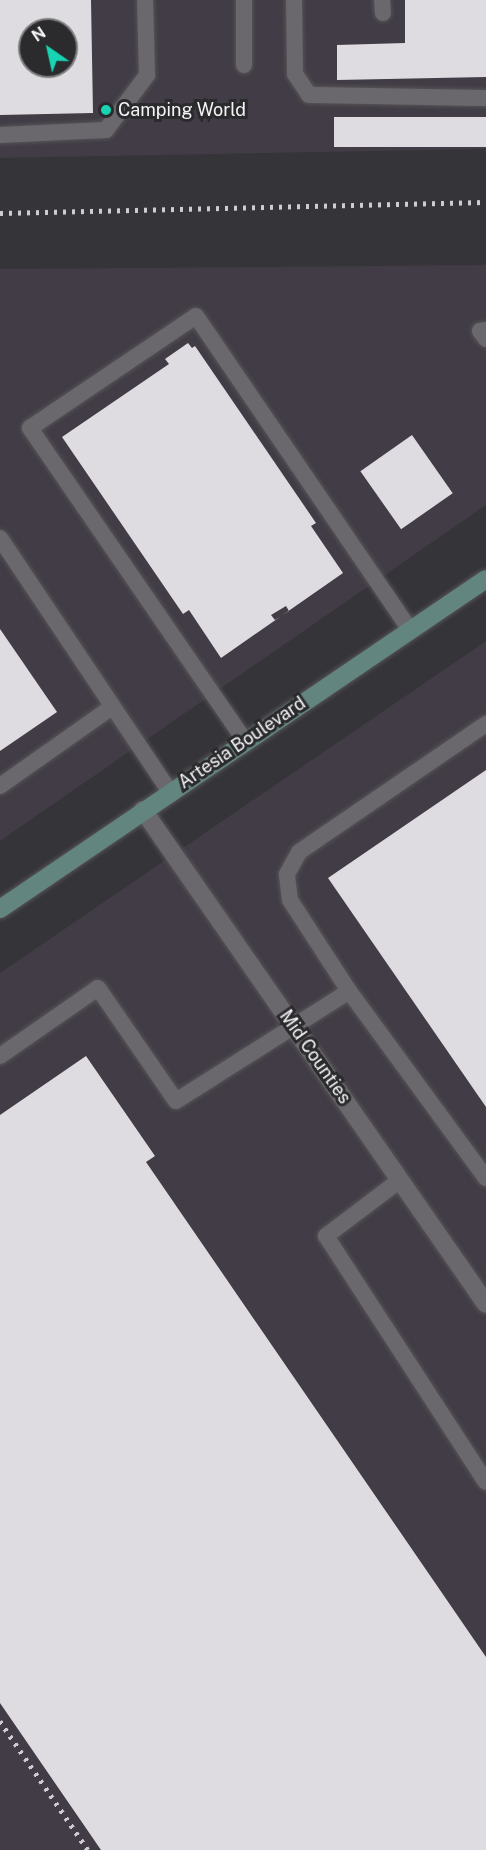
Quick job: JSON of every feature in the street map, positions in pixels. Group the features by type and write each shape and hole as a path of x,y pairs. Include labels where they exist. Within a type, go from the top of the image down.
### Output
{"main road":[{"name":"Artesia Boulevard","path":"0,909 486,579"}],"street":[{"name":"Mid Counties","path":"143,810 400,1180 483,1294"}],"lane":[{"path":"0,135 106,130 147,75 145,0"},
{"path":"244,0 244,65"},
{"path":"294,0 295,75 309,95 486,98"},
{"path":"245,741 30,428 69,401 196,316 410,630"},
{"path":"486,330 480,331 486,339"},
{"path":"0,538 170,792"},
{"path":"0,786 112,707"},
{"path":"486,724 299,852 287,874 290,900 349,991 486,1178"},
{"path":"0,1056 98,988 176,1101 349,991"},
{"path":"400,1180 326,1236 486,1482"}],"shaded area":[{"path":"0,0 486,0 486,149 0,158"},
{"path":"486,265 486,505 0,841 0,269"},
{"path":"486,641 486,1850 0,1850 0,973"}],"building":[{"path":"0,0 91,0 93,113 0,115"},
{"path":"405,0 486,0 486,77 337,80 337,45 405,43"},
{"path":"334,117 486,117 486,147 334,147"},
{"path":"188,343 192,348 195,346 316,523 311,526 343,573 289,611 286,606 271,615 275,620 221,658 189,610 183,614 62,437 169,364 165,359"},
{"path":"412,435 453,493 401,529 360,471"},
{"path":"0,629 57,712 0,751"},
{"path":"486,770 486,1107 328,878"},
{"path":"86,1056 155,1156 146,1162 486,1657 486,1850 101,1850 0,1703 0,1115"}],"railway":[{"path":"0,213 486,202"},
{"path":"0,1721 88,1850"}],"place":[{"name":"Camping World","path":"106,110"}]}
